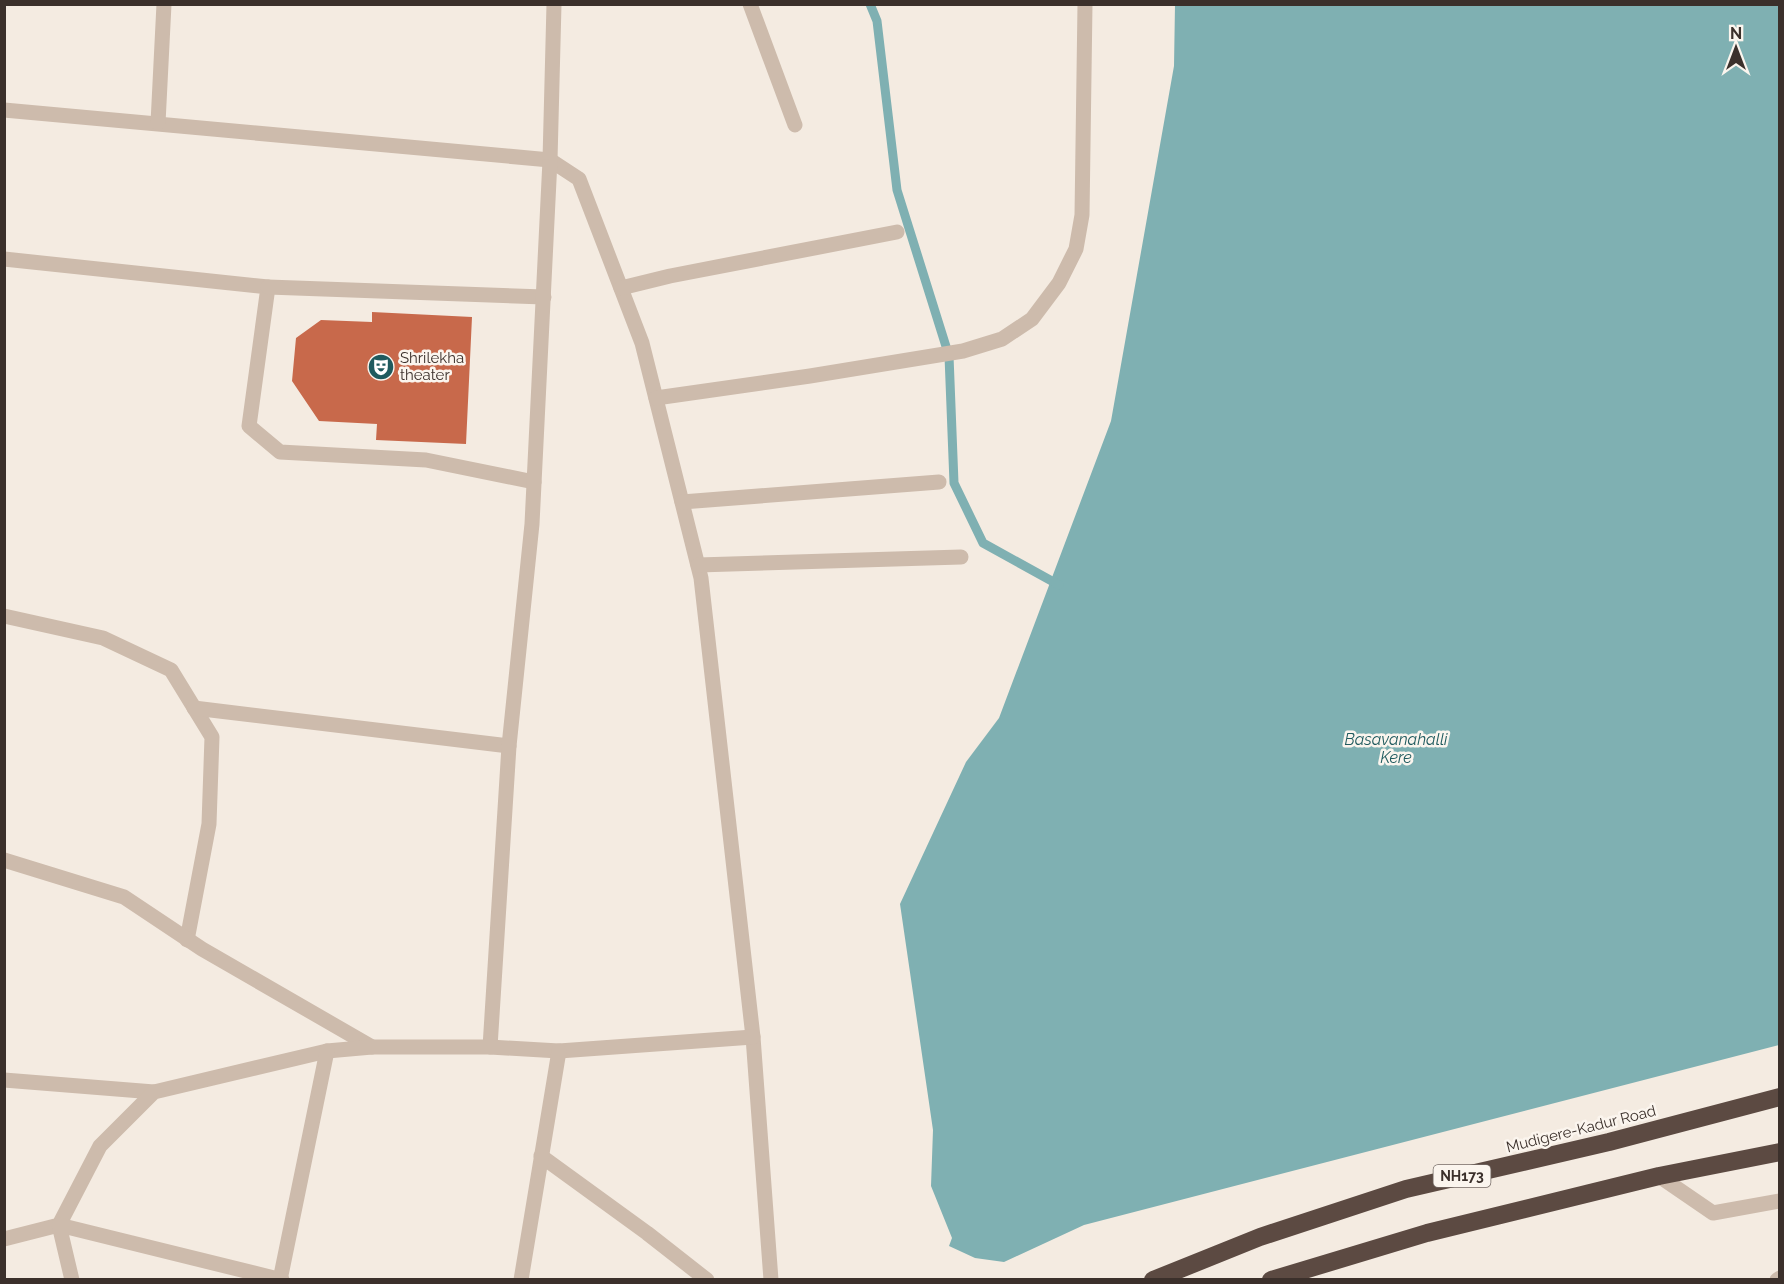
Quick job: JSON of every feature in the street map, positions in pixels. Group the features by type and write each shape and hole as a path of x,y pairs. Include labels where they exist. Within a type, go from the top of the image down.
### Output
{"highway":[{"name":"Mudigere-Kadur Road","path":"1153,1280 1260,1237 1406,1189 1609,1142 1779,1097"},
{"path":"1272,1280 1427,1233 1659,1176 1779,1152"}],"street":[{"path":"158,123 164,4"},
{"path":"490,1047 509,746 532,524 550,160 554,4"},
{"path":"750,4 795,125"},
{"path":"656,398 963,351 1002,339 1032,319 1059,283 1076,249 1082,215 1084,4"},
{"path":"4,110 550,160 579,178 642,343 701,578 753,1037 771,1280"},
{"path":"621,288 670,276 897,232"},
{"path":"4,259 268,287 544,297"},
{"path":"268,287 249,426 280,452 426,460 534,482"},
{"path":"682,502 939,482"},
{"path":"698,565 961,557"},
{"path":"4,616 103,638 171,670 212,737 209,824 187,939"},
{"path":"194,708 509,746"},
{"path":"4,860 124,897 187,939 372,1047"},
{"path":"4,1080 154,1092 327,1051 372,1047 490,1047 559,1051 753,1037"},
{"path":"4,1239 59,1225 281,1279 327,1051"},
{"path":"521,1280 559,1051"},
{"path":"72,1280 59,1225 100,1146 154,1092"},
{"path":"541,1156 707,1280"},
{"path":"1659,1176 1713,1213 1779,1201"}],"water":[{"name":"Basavanahalli Kere","path":"1175,5 1779,5 1779,1045 1084,1225 1004,1262 975,1258 949,1246 952,1238 931,1186 933,1130 900,904 966,762 999,718 1111,421 1174,66"}],"building":[{"name":"Shrilekha theater","path":"372,312 472,317 466,444 376,440 377,424 319,421 292,381 296,338 321,320 372,322"}],"waterway":[{"path":"870,4 877,21 897,190 949,356 954,483 983,543 1059,585"}],"place":[{"name":"Shrilekha theater","path":"381,367"}]}
